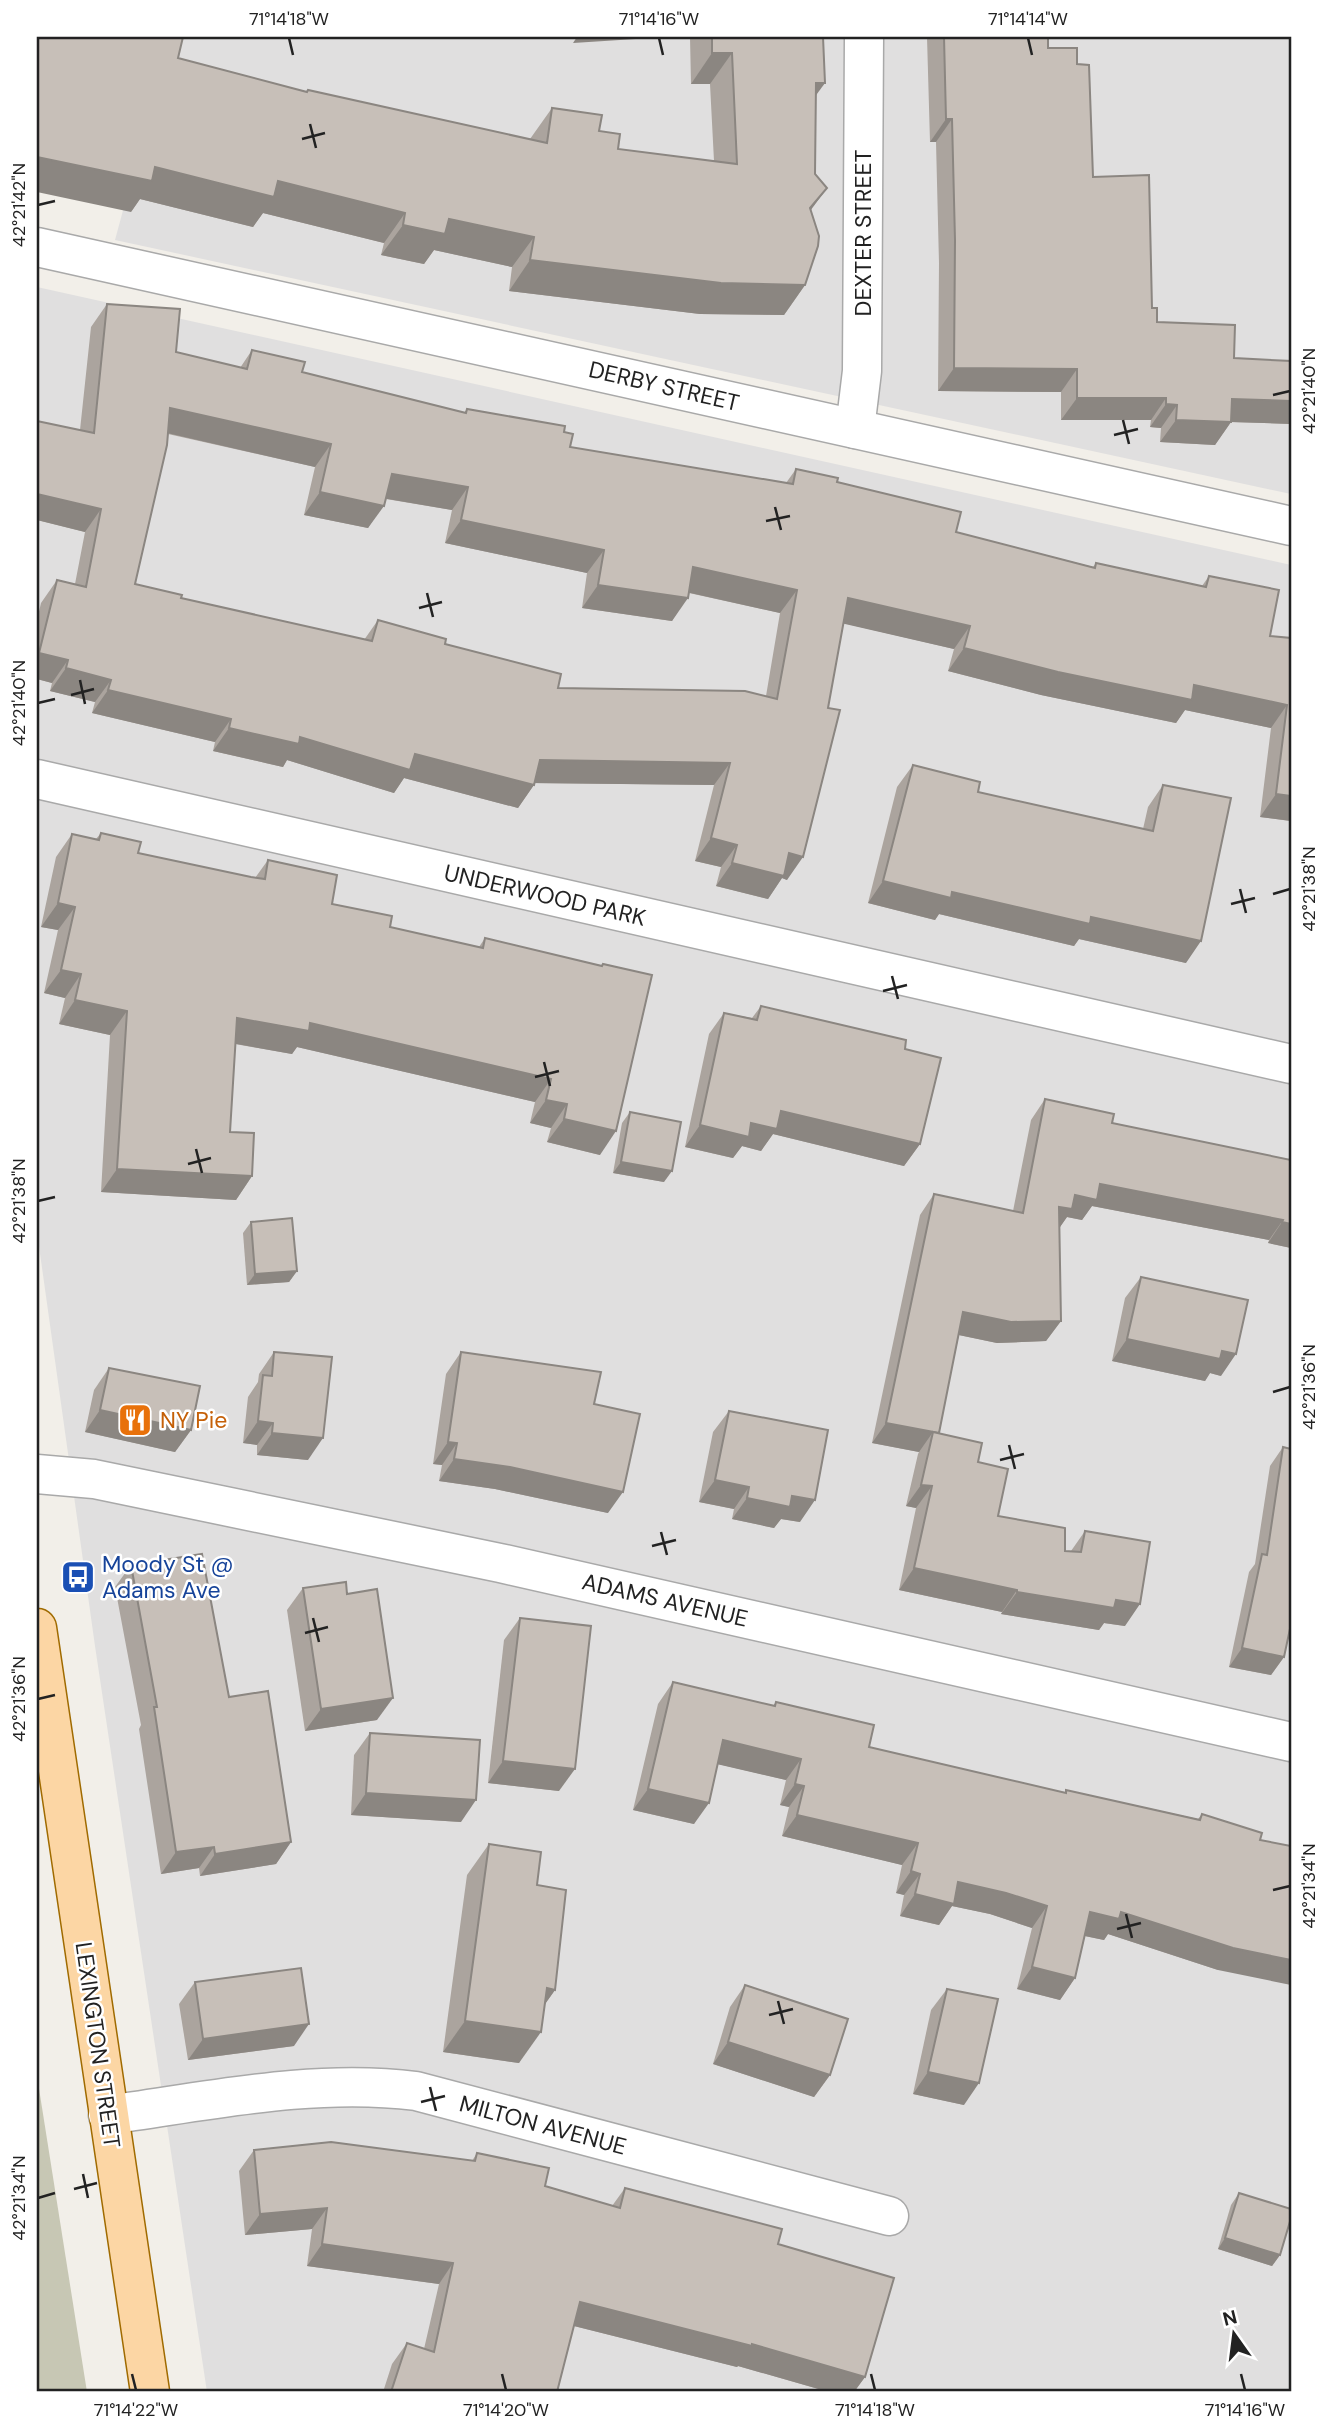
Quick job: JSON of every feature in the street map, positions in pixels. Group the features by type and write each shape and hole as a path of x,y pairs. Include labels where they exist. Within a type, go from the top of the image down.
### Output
{"main road":[{"name":"LEXINGTON STREET","path":"37,1628 150,2392"}],"street":[{"name":"DEXTER STREET","path":"855,429 862,371 864,37"},
{"name":"DERBY STREET","path":"37,247 1291,526"},
{"name":"UNDERWOOD PARK","path":"37,779 1291,1064"},
{"name":"ADAMS AVENUE","path":"37,1474 94,1479 500,1563 1291,1742"},
{"name":"MILTON AVENUE","path":"108,2115 349,2085 416,2091 890,2216"}],"shaded area":[{"path":"170,37 1291,37 1291,494 115,240"},
{"path":"37,287 1291,565 1291,2392 207,2392 95,1646 37,1232"},
{"path":"37,2076 87,2392 37,2392"}],"building":[{"path":"37,37 183,37 178,58 307,92 308,90 547,143 552,108 602,115 599,131 620,134 618,149 737,164 732,53 712,53 712,37 823,37 825,83 816,83 815,174 827,188 810,208 819,236 818,246 805,285 721,283 530,260 534,237 449,219 445,234 403,225 405,213 278,181 274,197 155,167 152,181 37,157"},
{"path":"944,37 1048,37 1048,48 1077,48 1077,64 1089,65 1093,177 1149,175 1152,308 1157,308 1157,322 1235,325 1234,358 1291,361 1291,401 1232,399 1231,422 1176,420 1177,405 1166,404 1166,398 1077,398 1077,369 954,368 952,119 946,119"},
{"path":"107,304 180,309 176,352 247,369 252,350 305,362 302,372 466,413 467,409 565,426 564,432 573,434 570,447 793,484 796,469 838,478 837,482 961,512 956,532 1095,568 1096,563 1206,587 1209,576 1279,590 1270,636 1291,638 1291,796 1276,794 1287,705 1194,685 1192,700 1058,672 964,648 970,626 848,598 828,708 840,710 803,857 789,853 784,876 732,863 737,845 711,838 730,763 540,760 534,785 415,754 410,770 300,737 299,744 229,728 231,719 108,690 111,680 66,668 68,660 39,653 57,580 86,587 101,509 37,494 37,421 94,433","holes":["170,408 331,444 320,492 384,506 392,474 468,487 461,520 604,550 598,585 688,598 693,567 797,590 777,699 745,691 558,688 561,674 445,644 446,639 378,620 372,641 181,598 182,595 135,584 167,445"]},
{"path":"913,765 980,782 978,792 1153,831 1163,785 1231,798 1201,941 1091,917 1090,924 952,892 951,898 883,881"},
{"path":"101,833 141,842 138,853 251,877 265,879 268,860 337,875 332,904 392,916 390,927 483,948 485,938 652,975 616,1131 564,1119 567,1104 546,1100 551,1079 310,1023 309,1031 237,1018 230,1132 254,1133 252,1176 117,1169 127,1011 75,1000 81,974 61,970 75,907 58,903 72,834 99,840"},
{"path":"761,1006 906,1040 905,1049 941,1058 920,1144 781,1111 777,1129 751,1123 749,1137 700,1125 724,1013 757,1020"},
{"path":"1045,1099 1114,1114 1112,1123 1291,1160 1291,1224 1282,1222 1283,1220 1100,1184 1097,1200 1075,1195 1072,1209 1059,1207 1061,1321 1011,1322 963,1312 939,1433 886,1423 934,1194 1023,1213"},
{"path":"630,1112 681,1122 672,1171 621,1162"},
{"path":"292,1218 297,1271 255,1274 251,1222"},
{"path":"1141,1277 1248,1300 1236,1354 1222,1351 1220,1359 1127,1339"},
{"path":"274,1352 332,1357 323,1438 272,1433 273,1423 258,1421 263,1375 272,1376"},
{"path":"461,1352 601,1372 594,1404 640,1414 623,1492 510,1467 454,1459 457,1443 448,1442"},
{"path":"109,1368 200,1386 191,1430 100,1410"},
{"path":"729,1411 828,1430 815,1500 792,1496 790,1507 747,1498 749,1487 715,1480"},
{"path":"933,1432 982,1443 978,1462 1008,1469 998,1516 1065,1528 1065,1551 1081,1552 1085,1531 1150,1542 1140,1604 1116,1600 1114,1608 1017,1592 914,1568 932,1486 921,1485"},
{"path":"1283,1447 1291,1449 1291,1624 1284,1657 1242,1648 1262,1554 1267,1555"},
{"path":"202,1554 229,1697 268,1691 291,1842 215,1854 214,1847 176,1852 154,1707 157,1707 131,1565"},
{"path":"346,1582 347,1594 377,1589 393,1698 321,1709 303,1588"},
{"path":"520,1618 591,1626 575,1769 503,1761"},
{"path":"673,1682 775,1706 776,1702 874,1725 869,1747 1066,1793 1066,1790 1200,1820 1202,1814 1262,1833 1260,1840 1291,1846 1291,1960 1233,1948 1121,1912 1119,1919 1090,1912 1075,1978 1032,1967 1047,1906 958,1882 954,1904 915,1894 920,1874 911,1871 918,1843 797,1815 804,1786 795,1784 801,1759 723,1740 709,1803 648,1789"},
{"path":"370,1733 480,1740 476,1800 366,1793"},
{"path":"489,1844 541,1852 537,1885 566,1890 555,1990 547,1988 541,2032 465,2021"},
{"path":"301,1968 309,2024 203,2039 195,1982"},
{"path":"745,1985 848,2019 830,2075 728,2042"},
{"path":"947,1989 998,1999 979,2083 928,2072"},
{"path":"331,2142 475,2161 477,2153 549,2168 545,2186 620,2208 625,2188 782,2229 778,2244 894,2278 865,2377 752,2344 580,2302 557,2392 391,2392 407,2343 434,2352 453,2263 322,2244 327,2208 260,2214 254,2150"},
{"path":"1239,2193 1291,2209 1280,2255 1225,2238"}],"place":[{"name":"NY Pie","path":"135,1420"},
{"name":"Moody St @ Adams Ave","path":"78,1577"}]}
